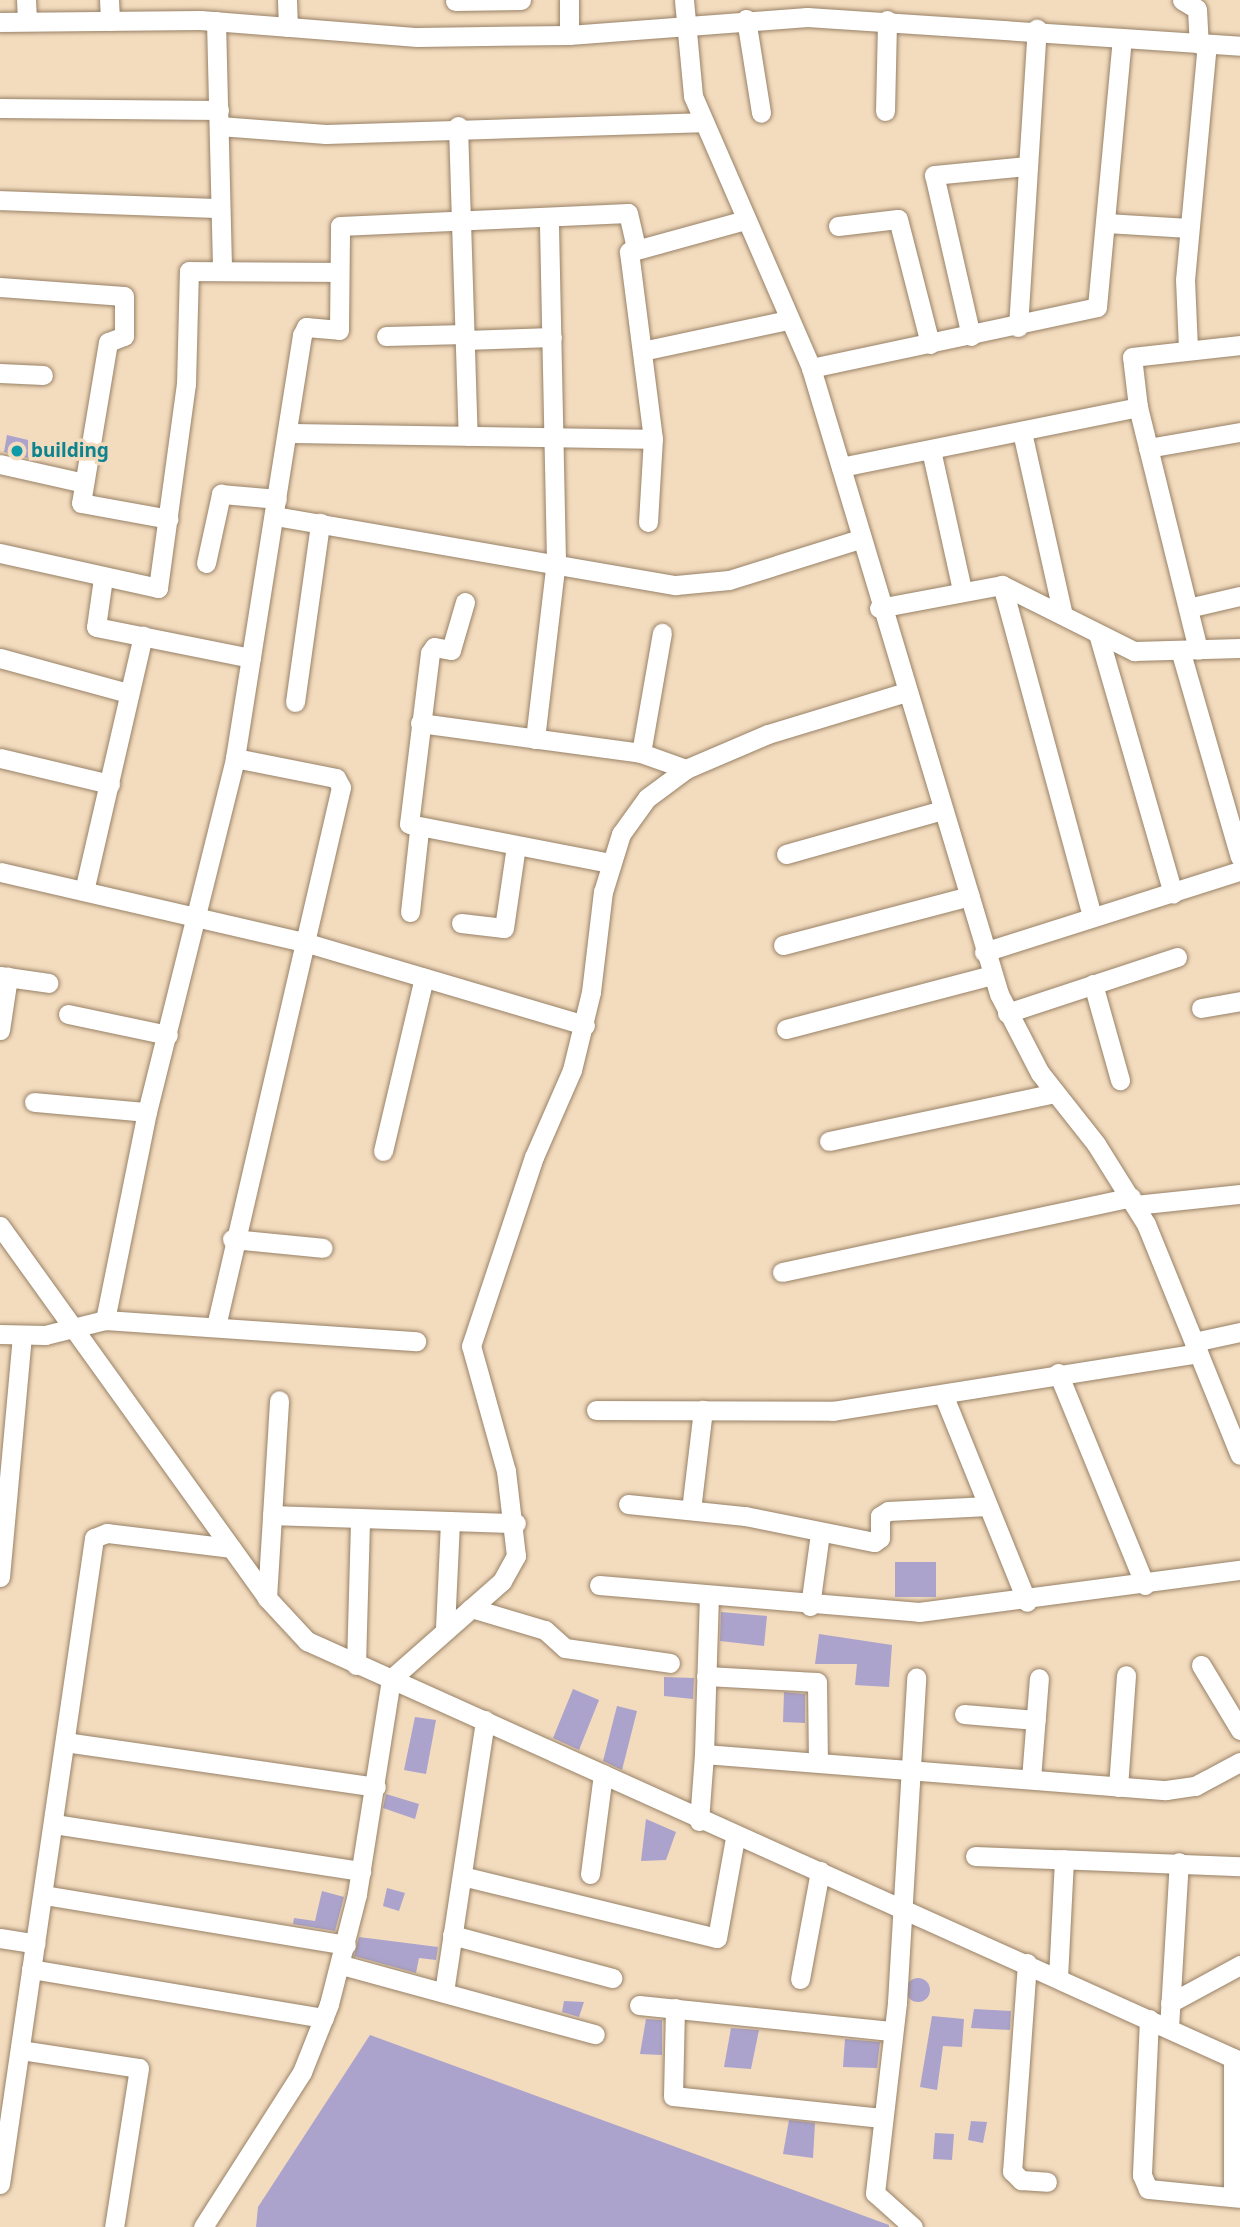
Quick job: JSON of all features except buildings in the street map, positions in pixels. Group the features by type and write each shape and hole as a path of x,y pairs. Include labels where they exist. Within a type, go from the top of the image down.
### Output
{"street":[{"path":"26,0 27,21"},
{"path":"109,0 110,21"},
{"path":"287,0 288,27"},
{"path":"455,1 521,0"},
{"path":"569,0 569,35"},
{"path":"684,0 688,72 701,122 811,368 880,608 992,975 1007,1013 1054,1093 1133,1201 1240,1455"},
{"path":"1182,0 1197,9 1203,44 1189,228 1188,348"},
{"path":"0,22 216,21 417,37 569,35 746,19 887,20 1037,29 1240,47"},
{"path":"746,19 761,113"},
{"path":"885,111 887,20"},
{"path":"216,21 222,269"},
{"path":"1018,327 1037,29"},
{"path":"811,368 1018,327 1097,307 1122,38"},
{"path":"0,108 219,118 326,134 458,126 701,122"},
{"path":"458,126 468,436"},
{"path":"971,336 933,175 1028,166"},
{"path":"0,200 220,208"},
{"path":"105,1320 148,1112 235,758 303,330 339,330 339,272 343,224 628,213 636,247"},
{"path":"534,739 556,560 549,217"},
{"path":"838,226 898,219 930,344"},
{"path":"648,522 653,439 629,257 636,247 746,220"},
{"path":"1106,223 1189,228"},
{"path":"0,553 103,578 158,588 188,359 189,271 222,269 339,272"},
{"path":"0,287 126,298 124,336 108,344 84,483 85,508 169,519"},
{"path":"642,351 788,320"},
{"path":"386,336 552,337"},
{"path":"1240,345 1188,348 1132,357 1138,407 1188,608 1189,652 1240,857"},
{"path":"0,373 43,375"},
{"path":"841,467 1138,407"},
{"path":"1023,432 1062,611"},
{"path":"1148,448 1240,432"},
{"path":"287,433 653,439"},
{"path":"931,450 962,590"},
{"path":"0,464 84,483"},
{"path":"206,563 221,495 276,507 320,523 556,560 699,586 860,539"},
{"path":"295,702 320,523"},
{"path":"103,578 94,624 251,657"},
{"path":"1002,585 1092,917"},
{"path":"880,608 962,590 1002,585 1062,611 1099,636 1134,651 1189,652 1240,648"},
{"path":"1188,608 1240,596"},
{"path":"465,602 451,650 432,649 408,817 419,830 609,863"},
{"path":"641,752 662,633"},
{"path":"84,891 142,636"},
{"path":"1099,636 1173,894"},
{"path":"0,658 128,693"},
{"path":"203,2227 302,2072 324,2018 344,1955 361,1871 391,1679 510,1571 516,1523 471,1346 584,1026 609,863 635,812 686,769 768,734 906,692"},
{"path":"420,723 641,752 686,769"},
{"path":"0,758 110,784"},
{"path":"216,1326 232,1239 340,782 235,758"},
{"path":"786,854 943,810"},
{"path":"410,912 419,830"},
{"path":"461,923 505,928 516,846"},
{"path":"984,952 1240,871"},
{"path":"0,872 304,942 584,1026"},
{"path":"783,945 970,896"},
{"path":"1007,1013 1177,957"},
{"path":"786,1029 992,975"},
{"path":"0,1030 4,977 49,983"},
{"path":"383,1150 424,978"},
{"path":"1093,984 1121,1080"},
{"path":"1201,1008 1240,1001"},
{"path":"68,1014 168,1035"},
{"path":"829,1141 1054,1093"},
{"path":"34,1102 148,1112"},
{"path":"782,1272 1133,1201 1240,1194"},
{"path":"0,1226 267,1598 307,1641 603,1774 735,1838 820,1871 904,1913 1027,1963 1237,2059 1237,2197 1148,2189 1142,2175 1149,2019"},
{"path":"232,1239 323,1248"},
{"path":"0,1334 22,1335 105,1320 416,1342"},
{"path":"596,1410 833,1411 1196,1348 1240,1332"},
{"path":"0,1577 4,1473 22,1335"},
{"path":"1058,1373 1145,1585"},
{"path":"943,1394 1027,1602"},
{"path":"267,1598 279,1400"},
{"path":"691,1510 703,1410"},
{"path":"628,1504 691,1510 874,1542 880,1516 888,1511 988,1506"},
{"path":"272,1515 516,1523"},
{"path":"356,1665 360,1518"},
{"path":"445,1628 450,1521"},
{"path":"0,2184 94,1538 107,1533 231,1548"},
{"path":"810,1606 820,1533"},
{"path":"599,1585 810,1606 919,1612 1027,1602 1240,1570"},
{"path":"699,1821 709,1595"},
{"path":"471,1608 545,1630 565,1648 670,1663"},
{"path":"1201,1665 1240,1730"},
{"path":"1118,1787 1126,1675"},
{"path":"706,1676 817,1682 818,1761"},
{"path":"913,2227 875,2193 904,1913 909,1767 916,1678"},
{"path":"1031,1779 1039,1678"},
{"path":"964,1714 1036,1720"},
{"path":"444,1992 485,1720"},
{"path":"65,1742 376,1787"},
{"path":"704,1755 909,1767 1118,1787 1181,1789 1240,1762"},
{"path":"590,1874 603,1774"},
{"path":"54,1824 361,1871"},
{"path":"462,1876 717,1938 735,1838"},
{"path":"975,1856 1240,1866"},
{"path":"1058,1978 1064,1859"},
{"path":"1169,2028 1179,1862"},
{"path":"800,1979 820,1871"},
{"path":"44,1895 344,1955 444,1992 595,2034"},
{"path":"452,1935 612,1978"},
{"path":"0,1938 36,1944"},
{"path":"1027,1963 1011,2163 1021,2179 1047,2182"},
{"path":"1170,2003 1240,1965"},
{"path":"32,1969 324,2018"},
{"path":"639,2005 891,2031"},
{"path":"675,2008 673,2096 882,2118"},
{"path":"21,2050 139,2068 114,2227"}],"place":[{"name":"building","path":"17,451"}]}
